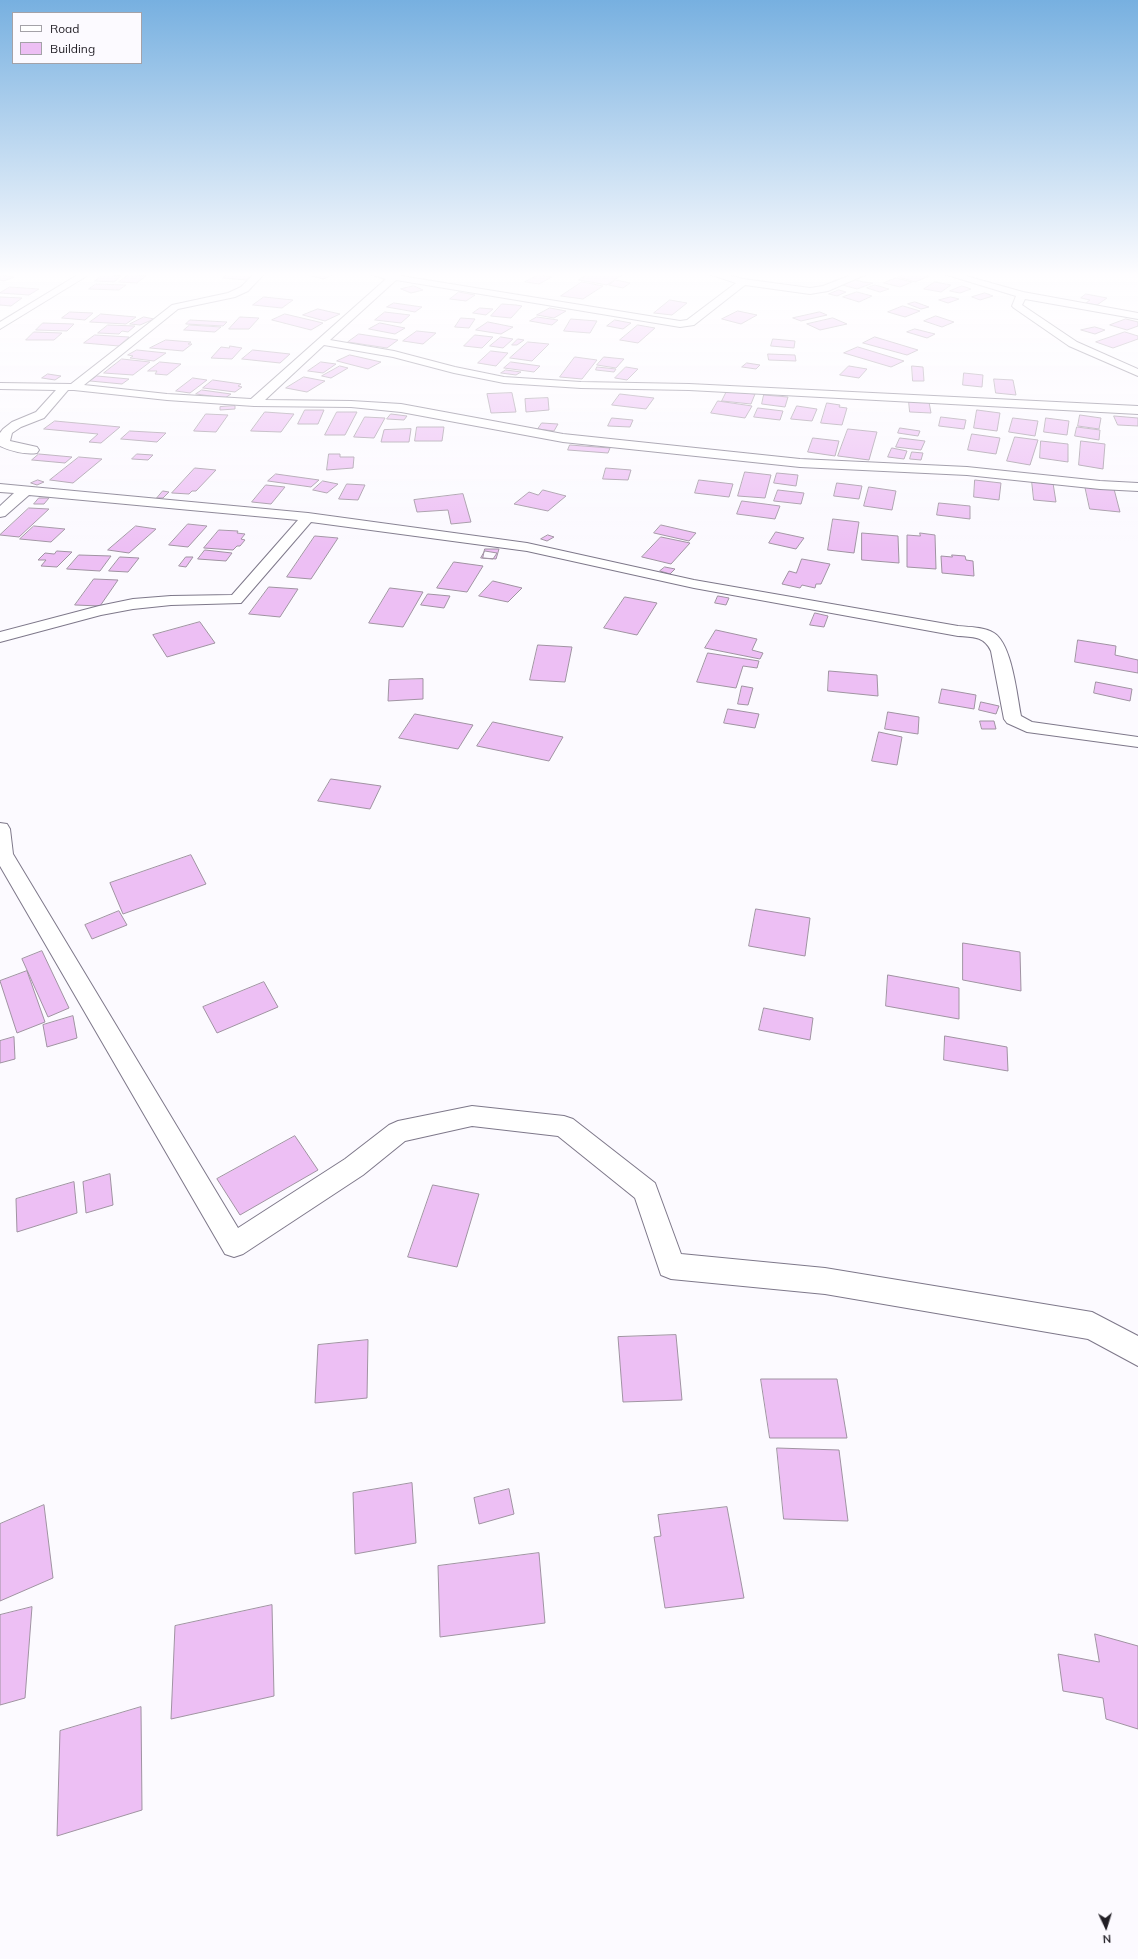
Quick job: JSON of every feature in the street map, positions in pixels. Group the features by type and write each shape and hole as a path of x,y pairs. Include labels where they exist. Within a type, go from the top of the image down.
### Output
{"street":[{"path":"33,450 12,447 4,443 4,435 7,430 40,416 69,387 98,365"},
{"path":"254,403 296,365"},
{"path":"437,365 504,380 581,385 689,387 1138,410"},
{"path":"1121,365 1138,373"},
{"path":"0,386 69,387 166,397 254,403 352,404 401,408 578,440 800,462 967,471 1100,485 1138,487"},
{"path":"0,488 308,517 527,546 694,584 950,630 986,634 996,642 999,651 1013,719 1027,727 1138,742"},
{"path":"0,513 25,491"},
{"path":"0,637 26,632 88,613 132,604 175,599 236,600 308,517"},
{"path":"0,829 2,854 234,1245 354,1166 398,1132 472,1116 564,1126 646,1191 671,1266 825,1281 1092,1326 1138,1352"}],"building":[{"path":"114,365 146,365 133,375 104,373"},
{"path":"155,365 179,365 167,375 155,374 157,371 148,371"},
{"path":"316,365 334,365 323,373 308,371"},
{"path":"354,365 375,365 368,369"},
{"path":"507,365 540,366 534,372 504,368"},
{"path":"569,365 593,365 582,379 560,377"},
{"path":"600,365 618,365 616,368"},
{"path":"744,365 760,365 756,369 742,367"},
{"path":"340,366 348,368 331,378 322,376"},
{"path":"849,366 867,369 859,378 840,375"},
{"path":"912,366 923,367 924,381 913,381"},
{"path":"597,367 616,369 614,372 596,370"},
{"path":"626,367 638,369 627,380 615,378"},
{"path":"506,370 521,372 516,375 501,373"},
{"path":"964,373 983,375 982,387 963,385"},
{"path":"48,374 61,376 55,380 42,378"},
{"path":"97,376 129,379 122,384 90,381"},
{"path":"304,377 325,381 307,392 286,388"},
{"path":"193,378 207,380 190,393 176,391"},
{"path":"994,379 1013,380 1016,395 996,393"},
{"path":"213,380 241,384 238,386 242,387 235,392 203,388"},
{"path":"202,390 231,394 225,398 196,394"},
{"path":"727,391 755,394 751,404 722,401"},
{"path":"512,393 516,412 491,413 487,394"},
{"path":"620,394 654,398 646,409 612,405"},
{"path":"764,395 788,397 785,407 762,404"},
{"path":"548,398 549,410 526,412 525,399"},
{"path":"718,401 752,406 745,418 711,413"},
{"path":"909,401 929,402 931,413 910,412"},
{"path":"827,403 840,405 839,407 847,408 842,425 821,423"},
{"path":"235,406 235,409 220,410 220,407"},
{"path":"797,406 817,409 812,421 791,419"},
{"path":"758,408 783,411 780,420 754,417"},
{"path":"305,410 324,410 318,424 298,424"},
{"path":"977,410 1000,413 997,431 974,428"},
{"path":"265,412 294,414 281,432 251,431"},
{"path":"337,412 357,412 345,435 325,435"},
{"path":"206,414 228,415 216,432 194,431"},
{"path":"391,414 407,416 404,420 387,419"},
{"path":"1080,415 1101,418 1099,429 1078,426"},
{"path":"1114,416 1138,418 1138,426 1118,425"},
{"path":"365,417 385,418 374,438 354,437"},
{"path":"941,417 966,420 964,429 939,426"},
{"path":"612,418 633,420 630,427 608,426"},
{"path":"1013,418 1038,421 1035,436 1009,432"},
{"path":"1046,418 1069,421 1067,435 1044,432"},
{"path":"55,421 120,427 101,443 89,442 98,434 44,429"},
{"path":"542,423 558,424 554,431 538,429"},
{"path":"417,427 444,427 442,441 415,441"},
{"path":"1077,427 1100,430 1099,440 1075,436"},
{"path":"900,428 920,431 918,436 898,433"},
{"path":"411,429 409,442 381,442 384,430"},
{"path":"848,429 877,432 869,460 838,456"},
{"path":"130,431 166,433 157,442 121,439"},
{"path":"972,434 1000,438 996,454 968,450"},
{"path":"1015,437 1038,440 1030,465 1007,461"},
{"path":"813,438 839,441 835,456 808,452"},
{"path":"900,438 925,441 921,450 896,447"},
{"path":"1041,441 1068,444 1068,462 1040,458"},
{"path":"1081,441 1105,444 1103,469 1079,465"},
{"path":"570,445 610,448 608,453 568,450"},
{"path":"892,448 907,451 904,459 888,457"},
{"path":"912,452 923,453 921,460 910,459"},
{"path":"39,454 72,457 65,463 32,460"},
{"path":"137,454 153,455 148,460 132,459"},
{"path":"329,454 340,454 340,457 354,457 353,468 327,470"},
{"path":"79,457 102,459 73,483 50,480"},
{"path":"195,468 216,470 196,491 192,491 189,494 172,493"},
{"path":"606,468 631,470 628,480 603,479"},
{"path":"745,472 771,475 765,498 738,496"},
{"path":"777,473 798,475 796,486 774,483"},
{"path":"276,474 319,480 311,487 268,481"},
{"path":"38,480 44,482 37,485 31,483"},
{"path":"699,480 733,484 729,497 695,493"},
{"path":"975,480 1001,483 999,500 974,497"},
{"path":"323,481 338,484 327,493 313,490"},
{"path":"1032,481 1053,483 1056,502 1034,500"},
{"path":"837,483 862,486 859,499 834,496"},
{"path":"347,484 365,485 358,500 339,499"},
{"path":"266,485 285,487 271,504 252,502"},
{"path":"1085,486 1114,489 1120,512 1090,509"},
{"path":"869,487 896,491 892,510 864,506"},
{"path":"543,490 566,496 548,511 514,504 529,492 538,495"},
{"path":"778,490 804,493 801,504 774,501"},
{"path":"163,491 169,492 163,498 157,498"},
{"path":"463,494 471,522 451,524 448,510 417,512 414,500"},
{"path":"39,498 49,498 44,504 34,504"},
{"path":"742,501 780,506 775,519 737,514"},
{"path":"939,503 970,506 970,519 937,515"},
{"path":"29,508 49,509 19,537 0,535"},
{"path":"833,519 859,522 854,553 828,550"},
{"path":"188,524 207,526 188,547 169,545"},
{"path":"661,525 696,533 689,541 654,533"},
{"path":"34,526 65,529 51,542 20,539"},
{"path":"136,526 156,529 129,553 108,550"},
{"path":"219,530 238,531 237,533 245,534 241,539 245,540 240,546 237,546 233,550 204,548"},
{"path":"776,532 804,538 796,549 769,543"},
{"path":"862,533 898,536 899,563 862,560"},
{"path":"920,533 935,535 936,569 907,567 907,535 920,536"},
{"path":"548,535 554,537 547,541 541,539"},
{"path":"315,536 338,538 311,579 287,577"},
{"path":"661,537 690,543 671,564 642,557"},
{"path":"485,549 499,549 496,559 483,558"},
{"path":"205,550 232,553 226,561 198,559"},
{"path":"57,551 72,552 57,567 41,566 46,560 38,560 45,553 54,554"},
{"path":"485,551 497,553 493,559 481,558"},
{"path":"79,555 111,556 100,571 67,569"},
{"path":"952,555 965,556 966,560 973,561 974,576 942,573 941,556 952,557"},
{"path":"120,557 139,558 128,572 109,571"},
{"path":"186,557 193,557 186,567 179,566"},
{"path":"802,559 830,564 821,584 816,584 815,588 802,585 800,588 782,584 789,571 796,573"},
{"path":"454,562 483,566 467,592 437,588"},
{"path":"665,567 675,569 670,574 660,571"},
{"path":"94,579 118,580 100,606 75,605"},
{"path":"493,581 522,588 508,602 479,596"},
{"path":"269,587 298,589 280,617 249,614"},
{"path":"390,588 423,592 403,627 369,623"},
{"path":"428,594 450,596 444,608 421,605"},
{"path":"718,596 729,598 726,605 715,603"},
{"path":"625,597 657,603 637,635 604,628"},
{"path":"815,613 828,616 824,627 810,625"},
{"path":"200,622 215,643 167,657 153,635"},
{"path":"716,630 757,639 752,650 763,653 760,659 705,648"},
{"path":"1078,640 1116,646 1115,655 1138,660 1138,673 1075,662"},
{"path":"538,645 572,647 565,682 530,680"},
{"path":"708,653 759,661 757,668 743,666 736,688 697,682"},
{"path":"829,671 877,675 878,696 828,691"},
{"path":"423,679 423,699 388,701 389,680"},
{"path":"1096,682 1132,689 1130,701 1094,693"},
{"path":"742,686 753,688 748,705 738,704"},
{"path":"942,689 976,695 974,709 939,703"},
{"path":"981,702 999,706 996,714 979,710"},
{"path":"728,709 759,714 755,728 724,723"},
{"path":"888,712 919,717 918,734 885,729"},
{"path":"415,714 473,725 458,749 399,738"},
{"path":"980,721 994,721 996,729 982,729"},
{"path":"493,722 563,737 549,761 477,746"},
{"path":"879,732 902,737 897,765 872,761"},
{"path":"331,779 381,786 370,809 318,801"},
{"path":"191,855 206,884 123,914 110,883"},
{"path":"756,909 810,918 805,956 749,946"},
{"path":"119,911 127,925 92,939 85,925"},
{"path":"963,943 1020,952 1021,991 963,980"},
{"path":"42,951 69,1008 48,1017 22,959"},
{"path":"27,971 45,1022 17,1033 0,981"},
{"path":"888,975 959,988 959,1019 886,1006"},
{"path":"264,982 278,1007 217,1033 203,1007"},
{"path":"764,1008 813,1018 810,1040 759,1030"},
{"path":"73,1016 77,1038 47,1047 43,1025"},
{"path":"945,1036 1007,1047 1008,1071 944,1060"},
{"path":"14,1037 15,1059 0,1063 0,1041"},
{"path":"295,1136 318,1170 240,1215 217,1179"},
{"path":"110,1174 113,1205 86,1213 83,1182"},
{"path":"74,1182 77,1213 17,1232 16,1199"},
{"path":"433,1185 479,1194 457,1267 408,1257"},
{"path":"676,1335 682,1400 623,1402 618,1337"},
{"path":"368,1340 367,1398 315,1403 318,1345"},
{"path":"761,1379 837,1379 847,1438 770,1438"},
{"path":"777,1448 839,1450 848,1521 784,1519"},
{"path":"412,1483 416,1543 355,1554 353,1493"},
{"path":"509,1489 514,1514 479,1524 474,1498"},
{"path":"44,1505 53,1578 0,1601 0,1524"},
{"path":"727,1507 744,1598 665,1608 654,1537 661,1536 658,1515"},
{"path":"539,1553 545,1623 440,1637 438,1566"},
{"path":"272,1605 274,1696 171,1719 175,1626"},
{"path":"32,1607 25,1698 0,1705 0,1615"},
{"path":"1095,1634 1138,1646 1138,1729 1106,1719 1103,1698 1063,1691 1058,1654 1099,1662"},
{"path":"141,1707 142,1810 57,1836 60,1731"}]}
